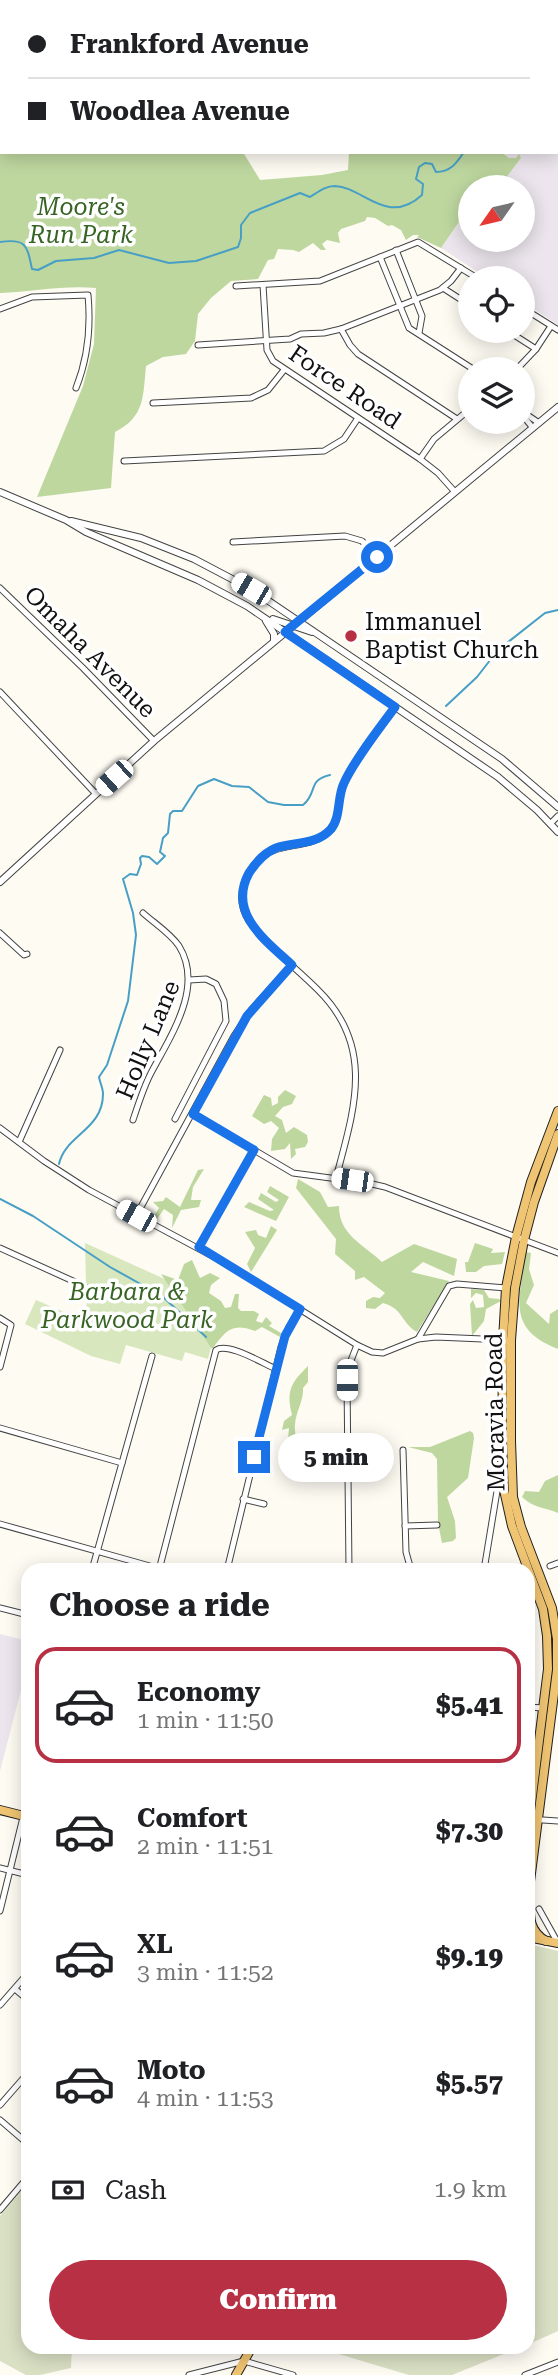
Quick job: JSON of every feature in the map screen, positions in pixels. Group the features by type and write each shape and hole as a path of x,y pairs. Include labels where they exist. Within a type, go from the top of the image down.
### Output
{"main road":[{"name":"Moravia Road","path":"535,1798 551,1708 557,1658 556,1625 548,1592 520,1524 512,1488 506,1288 520,1238 531,1182 558,1111"},
{"name":"Moravia Road","path":"526,1563 506,1506 502,1481 507,1340 516,1288 520,1238 558,1134"},
{"name":"Moravia Road","path":"535,1585 545,1619 551,1708 535,1759"},
{"path":"0,1810 21,1815"},
{"name":"Moravia Road","path":"535,1932 546,1941"},
{"path":"535,1939 558,1943"},
{"path":"236,2375 248,2354"}],"street":[{"path":"236,286 320,281 415,242 423,243 458,266"},
{"path":"396,250 422,316 419,333"},
{"path":"380,257 409,328 458,359"},
{"path":"198,345 290,339 341,329 443,288 458,271"},
{"name":"Force Road","path":"263,285 270,356 284,370 421,459 456,492"},
{"path":"443,288 458,298"},
{"path":"0,309 32,297 88,295 89,338 76,388"},
{"path":"535,316 558,330"},
{"path":"528,357 551,326"},
{"path":"341,329 358,354 457,419 434,439 421,459"},
{"path":"527,343 536,349"},
{"path":"153,403 251,398 268,390 284,370"},
{"path":"535,426 558,407"},
{"path":"124,461 324,451 344,439 358,418"},
{"path":"535,421 539,423"},
{"path":"0,882 154,741 526,434"},
{"path":"0,492 229,595 516,791 558,832"},
{"path":"66,520 141,538 194,559 237,581 300,620 473,739 514,768 558,807"},
{"path":"233,542 345,536 362,541 377,557"},
{"path":"229,595 237,581"},
{"name":"Omaha Avenue","path":"0,588 154,741"},
{"path":"263,616 321,635"},
{"path":"263,616 274,634 274,641"},
{"path":"0,692 96,794"},
{"path":"336,1178 355,1103 357,1080 354,1054 334,1008 254,928 245,915 242,900 245,882 257,861 265,854 281,847 315,840 330,830 337,817 344,782 404,692"},
{"path":"463,754 473,739"},
{"path":"550,824 558,816"},
{"path":"143,913 180,947 189,980"},
{"path":"0,933 24,955 27,954"},
{"path":"136,1216 247,1016 292,965"},
{"name":"Holly Lane","path":"133,1120 148,1079 176,1025 189,980 205,979 216,984 224,1001 226,1021 175,1119"},
{"path":"19,1143 60,1050"},
{"path":"193,1114 293,1173 386,1187 558,1253"},
{"path":"0,1128 70,1177 136,1216 199,1247 372,1352 383,1353 418,1339 436,1337 507,1340"},
{"path":"199,1247 254,1150"},
{"path":"0,1248 84,1286"},
{"path":"418,1339 449,1286 457,1284 506,1288"},
{"path":"229,1563 285,1336 300,1309"},
{"path":"0,1318 12,1325 0,1367"},
{"path":"349,1563 347,1380 357,1345"},
{"path":"163,1563 217,1348 223,1347 252,1356 276,1369"},
{"path":"94,1563 152,1356"},
{"path":"0,1428 122,1463"},
{"path":"403,1450 406,1552 409,1563"},
{"path":"485,1563 502,1462"},
{"path":"243,1499 264,1504"},
{"path":"0,1524 140,1563"},
{"path":"405,1526 437,1525"},
{"path":"550,1566 558,1563"},
{"path":"0,1608 21,1613"},
{"path":"535,1821 558,1821"},
{"path":"0,1911 21,1833"},
{"path":"0,1868 21,1873"},
{"path":"539,1909 558,1943"},
{"path":"0,2005 21,1982"},
{"path":"15,1989 21,1994"},
{"path":"0,2105 21,2081"},
{"path":"0,2120 21,2138"},
{"path":"0,2210 21,2185"},
{"path":"189,2375 244,2361 293,2375"},
{"path":"526,2375 558,2362"}],"shaded area":[{"path":"504,154 558,154 558,325 535,310 535,266 469,266 441,248 458,223 458,252 536,252 536,175 508,175 521,158 509,158"},
{"path":"0,1634 21,1639 21,1690 0,1771"}],"green space":[{"name":"Moore's Run Park","path":"0,154 244,154 260,180 348,170 349,154 504,154 509,158 516,158 519,154 521,158 508,175 458,175 458,223 441,248 417,237 419,235 413,235 406,240 401,230 367,217 365,221 341,229 338,233 340,243 327,240 322,244 326,250 321,250 313,243 299,252 278,249 274,259 268,260 258,279 231,281 211,298 198,314 195,341 186,354 163,357 146,366 141,405 132,420 115,432 111,488 37,497 83,386 94,344 96,288 72,287 0,293"},
{"path":"285,1090 296,1096 292,1104 283,1107 275,1116 282,1120 286,1133 294,1127 307,1135 308,1142 305,1147 295,1149 296,1154 291,1159 290,1143 285,1149 271,1151 272,1139 279,1128 271,1121 264,1124 252,1116 264,1095 271,1098 272,1106 278,1103 278,1097"},
{"path":"204,1169 193,1187 191,1200 201,1200 199,1207 181,1210 172,1228 173,1215 164,1209 157,1219 154,1216 159,1208 153,1202 163,1201 166,1197 180,1207 198,1170"},
{"path":"298,1179 320,1192 328,1207 339,1206 340,1216 348,1232 382,1262 414,1244 457,1259 454,1276 423,1262 411,1272 449,1281 417,1332 390,1306 383,1303 375,1309 366,1308 366,1301 373,1297 380,1298 385,1293 364,1277 355,1280 355,1271 335,1254 336,1239 296,1188"},
{"path":"270,1186 289,1197 276,1221 244,1207 249,1202 270,1211 274,1210 258,1199 261,1193 276,1202 279,1200 267,1192"},
{"path":"271,1226 277,1230 251,1272 247,1264 255,1248 245,1232 256,1230 258,1235 266,1238"},
{"name":"Barbara & Parkwood Park","path":"85,1243 222,1305 208,1359 185,1352 182,1361 126,1345 120,1364 91,1356 25,1324 36,1300 87,1322"},
{"path":"475,1243 493,1249 491,1253 505,1252 502,1264 484,1266 476,1272 466,1272 465,1262 468,1262"},
{"path":"526,1252 531,1253 529,1269 534,1285 526,1303 549,1324 550,1314 558,1309 558,1349 541,1341 530,1332 523,1321 520,1297"},
{"path":"192,1260 200,1278 210,1273 220,1278 211,1285 209,1293 221,1301 225,1308 231,1307 235,1294 239,1294 238,1308 259,1314 256,1321 262,1323 266,1317 272,1323 269,1326 281,1333 280,1337 262,1327 255,1331 240,1327 225,1333 212,1349 161,1274 178,1280 184,1264"},
{"path":"471,1289 484,1290 489,1298 501,1301 486,1309 484,1321 472,1336 470,1304 473,1300 476,1308 484,1307 483,1295 476,1293 471,1298"},
{"path":"308,1366 308,1382 303,1388 295,1427 298,1448 308,1452 303,1457 295,1458 287,1450 289,1428 282,1430 284,1421 292,1415 291,1388"},
{"path":"470,1431 474,1438 468,1478 447,1497 455,1521 456,1538 442,1543 438,1523 437,1459 432,1453 408,1447 430,1447"},
{"path":"558,1475 558,1513 522,1497 525,1491 539,1492 545,1481"},
{"path":"535,1945 558,1951 558,2331 535,2341"},
{"path":"21,2191 21,2354 72,2354 71,2368 40,2375 26,2375 0,2361 0,2216"},
{"path":"338,2354 504,2354 452,2375 409,2375"}],"waterway":[{"path":"0,242 16,241 24,245 32,269 38,270 56,261 94,258 119,250 169,263 196,261 238,247 241,225 250,213 300,193 310,197 325,188 335,186 386,206 409,204 422,195 423,184 416,179 419,167 425,163 432,164 436,172 445,171 462,154"},
{"path":"446,706 477,677 498,650 545,613 558,610"},
{"path":"59,1164 68,1146 97,1116 103,1092 99,1077 107,1065 128,1001 136,935 123,879 130,874 137,875 142,856 149,857 157,864 165,856 160,852 163,838 168,833 170,814 173,811 182,811 198,786 214,779 232,786 249,787 268,802 303,805 318,780 330,775"},
{"path":"0,1199 33,1216 110,1267 162,1296 206,1337"}],"place":[{"name":"Immanuel Baptist Church","path":"351,636"}],"route":[{"path":"254,1457 285,1336 300,1309 199,1247 254,1150 193,1114 247,1016 292,965 254,928 245,915 242,892 245,882 257,861 265,854 281,847 315,840 330,830 337,817 344,782 395,707 285,632 377,557"}]}
